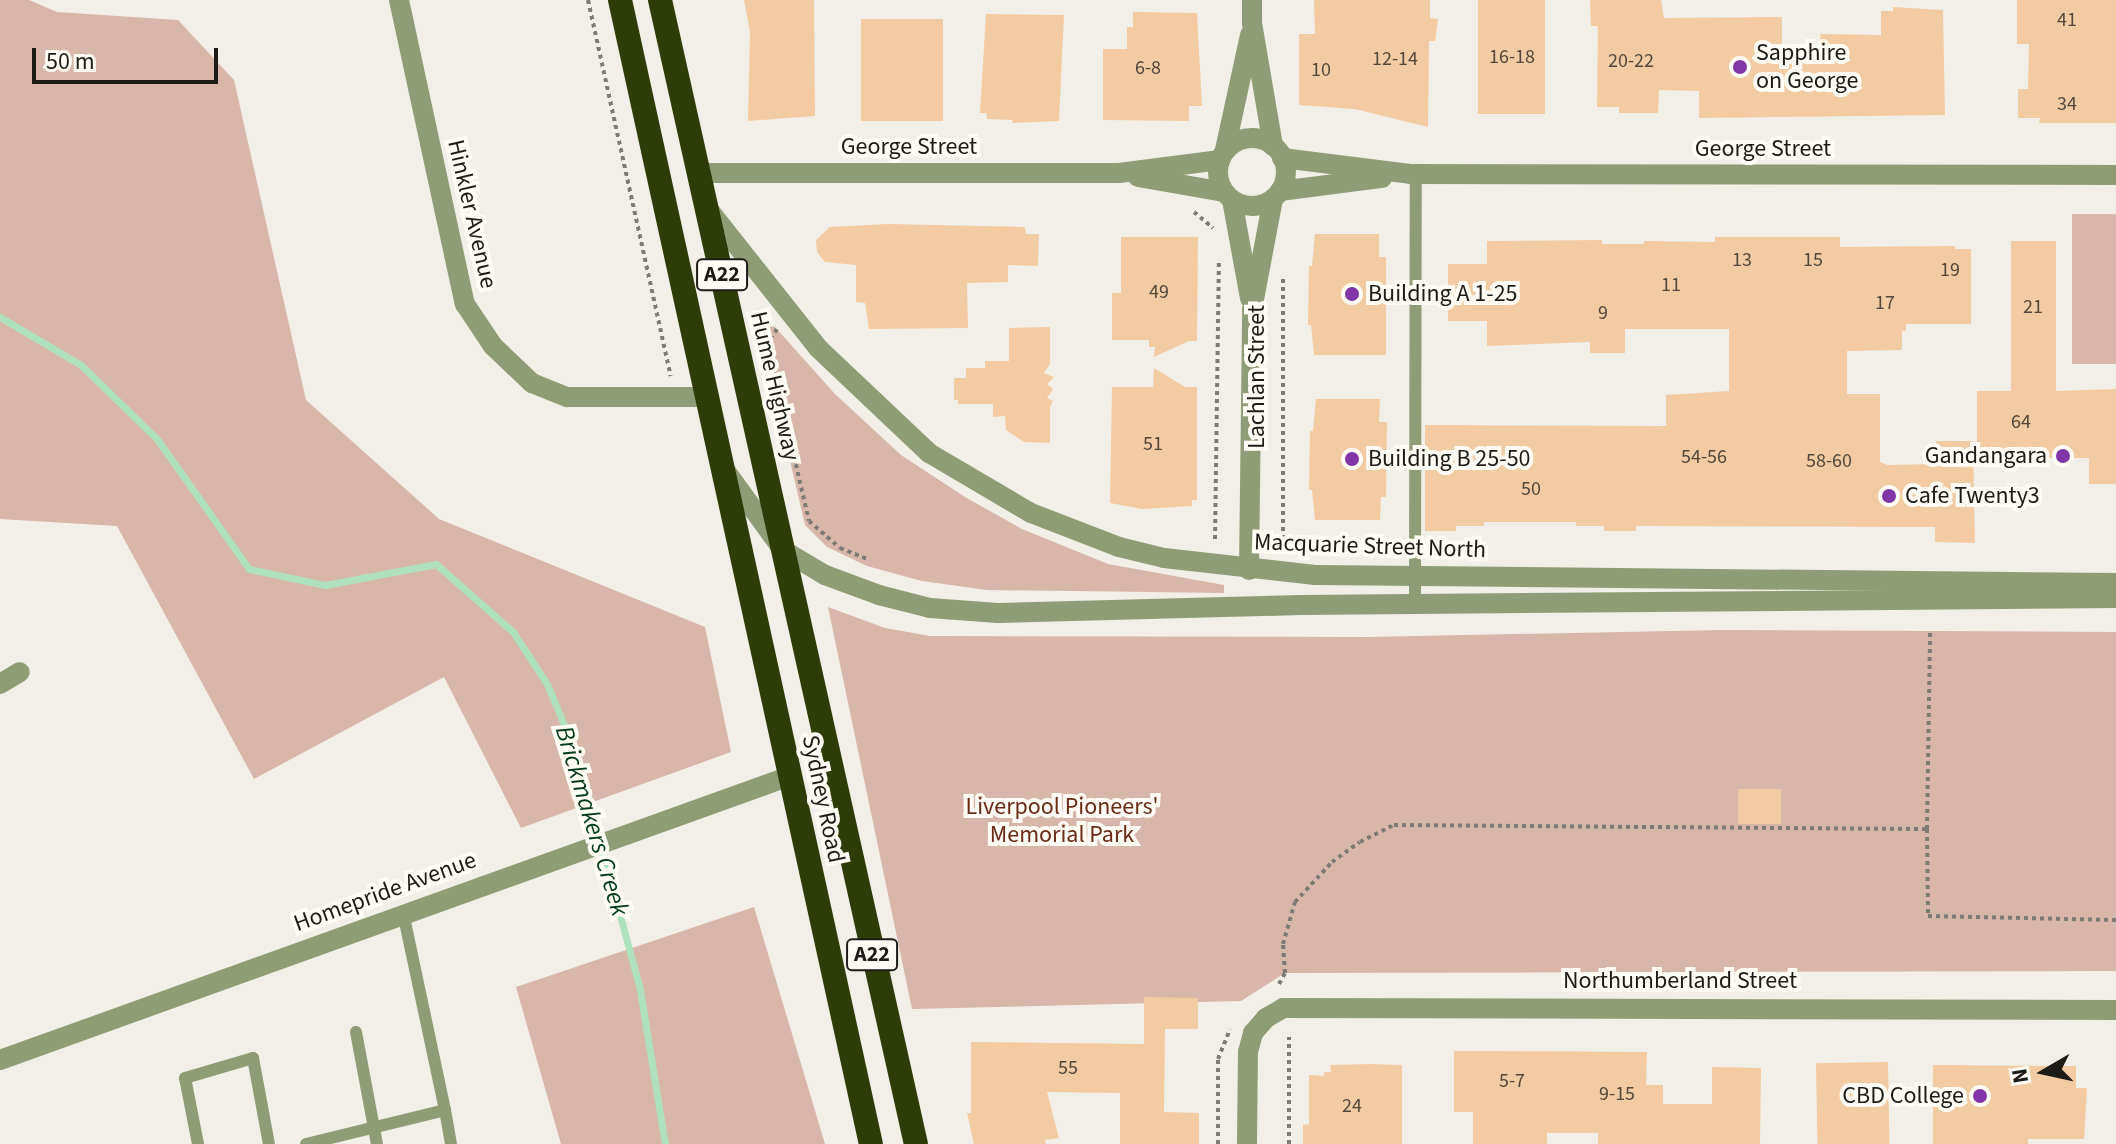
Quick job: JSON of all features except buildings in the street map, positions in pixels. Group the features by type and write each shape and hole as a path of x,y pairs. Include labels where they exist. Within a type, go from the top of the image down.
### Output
{"highway":[{"name":"A22","path":"620,0 722,465"},
{"name":"Hume Highway","path":"660,0 783,550"},
{"name":"Sydney Road","path":"722,465 871,1144"},
{"name":"Sydney Road","path":"783,550 916,1144"},
{"path":"790,776 830,765"}],"street":[{"name":"Hinkler Avenue","path":"399,0 465,304 493,346 532,383 567,397 708,397"},
{"path":"1252,0 1252,23 1285,180 1277,195 1252,207 1228,196 1217,171 1252,23"},
{"path":"1223,155 1243,139 1254,138 1278,152"},
{"name":"George Street","path":"1278,152 1413,174"},
{"name":"George Street","path":"699,173 1119,173 1223,155"},
{"name":"George Street","path":"1119,173 1228,196"},
{"name":"George Street","path":"1277,195 1413,174 2116,175"},
{"name":"Lachlan Street","path":"1249,570 1252,310 1277,195"},
{"name":"Lachlan Street","path":"1228,196 1252,310"},
{"name":"Macquarie Street North","path":"708,209 818,348 929,453 1031,513 1081,534 1164,558 1249,570 1315,575 2116,583"},
{"path":"722,465 783,550 825,575 879,595 930,608 998,613 1415,604 2116,598"},
{"path":"0,684 20,672"},
{"name":"Homepride Avenue","path":"0,1060 640,827 790,776"},
{"name":"Northumberland Street","path":"1247,1144 1247,1071 1253,1033 1266,1018 1283,1008 2116,1010"}],"lane":[{"path":"1413,174 1415,604"},
{"path":"403,913 451,1144"},
{"path":"356,1032 377,1144"},
{"path":"198,1144 185,1078 253,1058 269,1144"},
{"path":"306,1144 445,1110"}],"path":[{"path":"588,0 676,398"},
{"path":"1194,212 1207,220 1219,237"},
{"name":"Lachlan Street","path":"1215,539 1219,252"},
{"name":"Lachlan Street","path":"1283,267 1283,547"},
{"path":"778,327 770,339 772,363 809,521 840,548 867,559"},
{"path":"1930,630 1928,916 2116,920"},
{"path":"1285,973 1283,944 1288,923 1306,887 1360,842 1394,825 1927,829"},
{"path":"1289,1037 1289,1144"}],"green space":[{"path":"0,0 29,0 57,12 178,20 234,80 306,400 439,519 705,627 731,752 521,828 444,677 254,779 117,526 0,519"},
{"path":"2072,214 2116,214 2116,364 2072,364"},
{"path":"758,308 835,394 901,455 965,497 1022,529 1108,564 1224,585 1224,593 987,590 922,581 867,566 827,547 805,525"},
{"name":"Liverpool Pioneers' Memorial Park","path":"828,607 885,628 930,636 1367,637 1722,630 2116,632 2116,971 1285,973 1241,1001 912,1009"},
{"path":"754,907 825,1144 561,1144 516,987"}],"waterway":[{"name":"Brickmakers Creek","path":"0,317 81,365 157,439 249,569 325,585 436,564 513,632 547,684 577,756 640,990 665,1144"}],"place":[{"name":"Sapphire on George","path":"1740,67"},
{"name":"Building A 1-25","path":"1352,294"},
{"name":"Gandangara","path":"2063,456"},
{"name":"Building B 25-50","path":"1352,459"},
{"name":"Cafe Twenty3","path":"1889,496"},
{"name":"CBD College","path":"1980,1096"}]}
